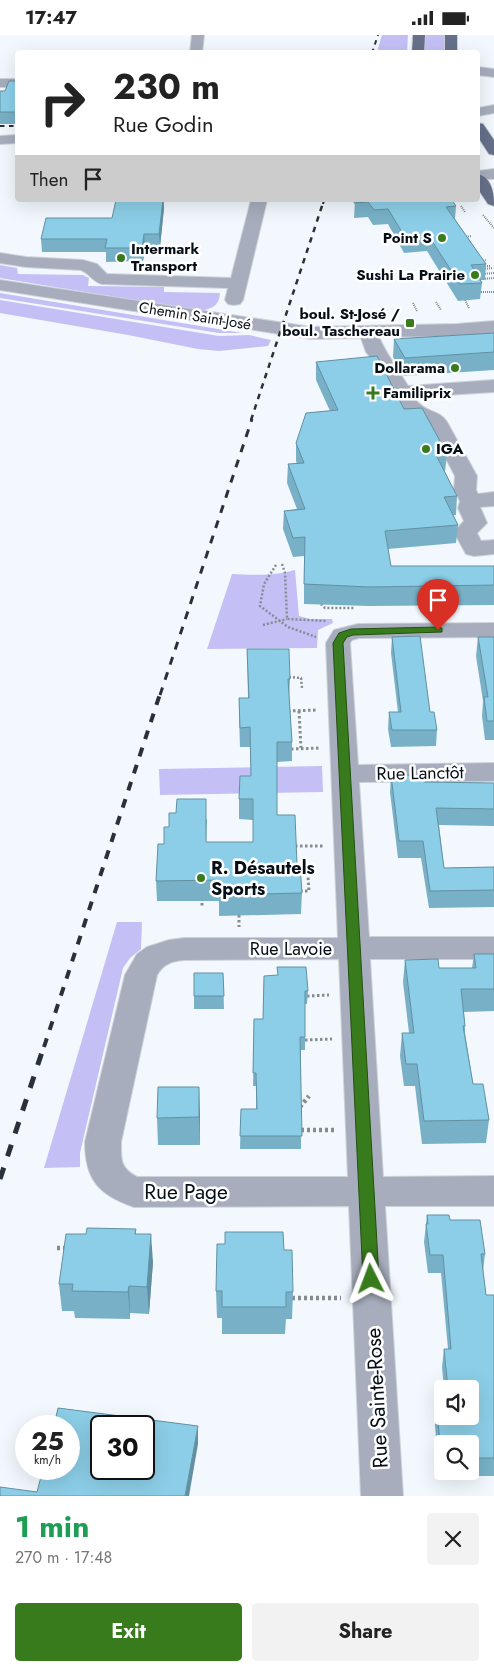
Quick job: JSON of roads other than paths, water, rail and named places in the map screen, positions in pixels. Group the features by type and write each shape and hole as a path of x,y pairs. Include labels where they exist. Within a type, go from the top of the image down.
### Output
{"main road":[{"path":"418,50 419,35"},
{"path":"451,35 451,50"},
{"path":"480,133 494,151"},
{"path":"480,182 494,201"}],"street":[{"path":"196,50 198,35"},
{"path":"480,71 494,73"},
{"path":"0,83 15,83"},
{"path":"480,111 494,109"},
{"path":"0,140 15,139"},
{"path":"480,175 494,174"},
{"path":"224,321 231,313 258,202"},
{"path":"0,258 26,262 83,265 91,268 102,279 238,283"},
{"name":"Chemin Saint-José","path":"0,285 224,321 312,333 368,333 494,319"},
{"name":"Chemin Saint-José","path":"390,331 457,330 494,327"},
{"path":"368,333 376,352 383,359 410,410 437,421 466,476 465,490 471,501 469,508 476,523 465,532 474,549 494,547"},
{"path":"402,393 494,386"},
{"path":"471,501 494,499"},
{"name":"Rue Sainte-Rose","path":"382,1496 353,949 346,774 338,649 328,633 494,630"},
{"name":"Rue Lanctôt","path":"346,774 494,772"},
{"name":"Rue Lavoie","path":"150,959 160,953 184,949 494,948"},
{"name":"Rue Page","path":"150,959 140,975 103,1142 104,1166 110,1178 120,1187 134,1192 151,1193 494,1191"}],"railway":[{"path":"373,50 378,35"},
{"path":"0,126 15,126"},
{"path":"251,420 323,203"},
{"path":"160,695 252,419"},
{"path":"44,1047 160,694"},
{"path":"0,1179 44,1046"}],"place":[{"name":"Point S","path":"442,238"},
{"name":"Intermark Transport","path":"121,258"},
{"name":"Sushi La Prairie","path":"475,275"},
{"name":"boul. St-José / boul. Taschereau","path":"410,323"},
{"name":"Dollarama","path":"455,368"},
{"name":"Familiprix","path":"373,393"},
{"name":"IGA","path":"426,449"},
{"name":"R. Désautels Sports","path":"201,878"}]}
